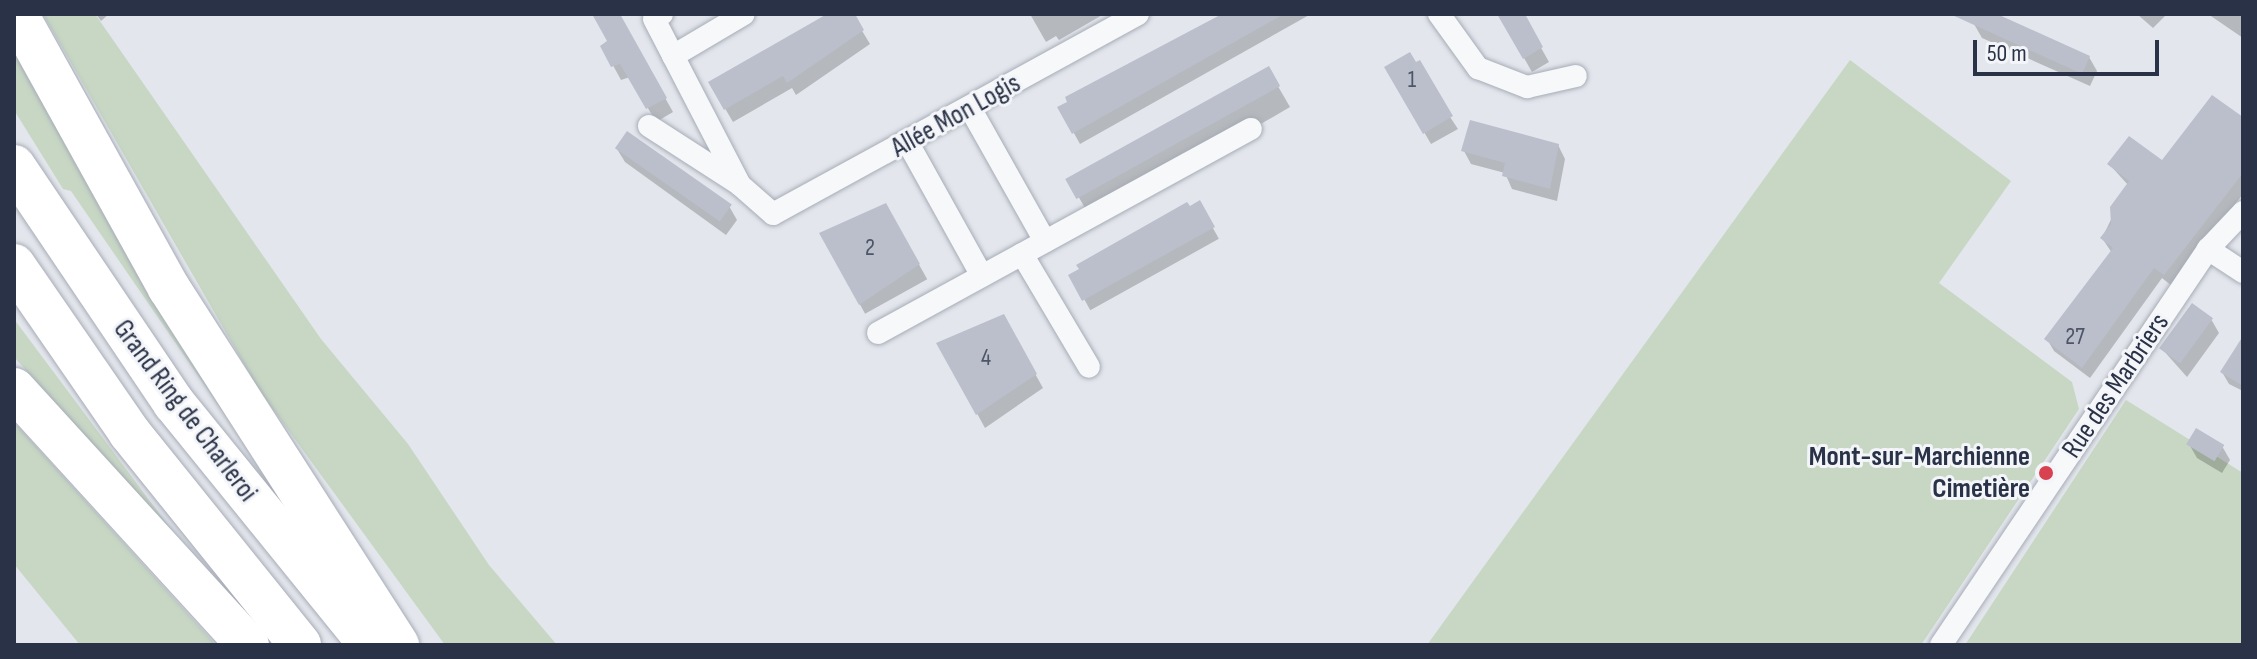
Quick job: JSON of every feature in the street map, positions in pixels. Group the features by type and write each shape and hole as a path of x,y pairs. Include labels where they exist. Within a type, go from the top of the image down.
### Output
{"highway":[{"path":"17,14 169,288 398,645"},
{"name":"Grand Ring de Charleroi","path":"14,166 174,403 370,645"},
{"name":"Grand Ring de Charleroi","path":"14,265 129,432 300,645"},
{"path":"14,389 248,645"}],"street":[{"path":"662,14 654,19 740,185"},
{"path":"673,56 744,14"},
{"name":"Allée Mon Logis","path":"740,185 773,214 908,143 1138,14"},
{"path":"1439,14 1478,68 1527,87 1576,76"},
{"path":"970,108 1045,241"},
{"path":"649,126 740,185"},
{"path":"878,333 1251,129"},
{"path":"908,143 982,276"},
{"name":"Rue des Marbriers","path":"1941,645 2208,249 2243,212"},
{"path":"2208,249 2243,272"},
{"path":"1022,254 1089,367"}],"green space":[{"path":"43,14 95,14 321,339 408,444 489,565 557,645 445,645 259,390"},
{"path":"14,48 254,457 71,191 63,189 14,110"},
{"path":"1850,60 2011,181 1939,283 2072,382 2079,409 1921,645 1427,645"},
{"path":"14,319 185,548 14,357"},
{"path":"2126,400 2243,473 2243,645 1965,645"},
{"path":"14,422 216,645 80,645 14,564"}],"building":[{"path":"592,14 620,14 667,98 646,109 620,64 611,67 600,46 607,41"},
{"path":"827,14 855,14 864,30 787,83 783,76 724,110 708,82"},
{"path":"1222,14 1284,14 1072,134 1057,107 1067,102 1065,97"},
{"path":"1497,14 1525,14 1543,47 1523,59"},
{"path":"1950,14 1997,14 2090,56 2082,74"},
{"path":"1410,52 1416,62 1420,60 1453,116 1423,134 1384,67"},
{"path":"1269,66 1280,86 1076,199 1065,179"},
{"path":"2212,95 2243,117 2243,173 2164,275 2154,268 2082,368 2044,339 2113,248 2100,238 2111,224 2110,207 2129,181 2107,164 2129,136 2162,160"},
{"path":"1470,120 1559,144 1550,189 1502,176 1505,163 1461,151"},
{"path":"627,131 732,204 720,222 615,148"},
{"path":"1200,200 1215,227 1082,301 1068,275 1079,269 1076,265 1187,202 1190,206"},
{"path":"886,203 920,264 859,305 819,233"},
{"path":"2192,303 2213,318 2180,364 2159,348"},
{"path":"1004,314 1037,374 976,415 936,343"},
{"path":"2243,336 2243,386 2220,372"},
{"path":"2196,428 2224,445 2215,461 2186,444"}],"place":[{"name":"Mont-sur-Marchienne Cimetière","path":"2046,473"}]}
